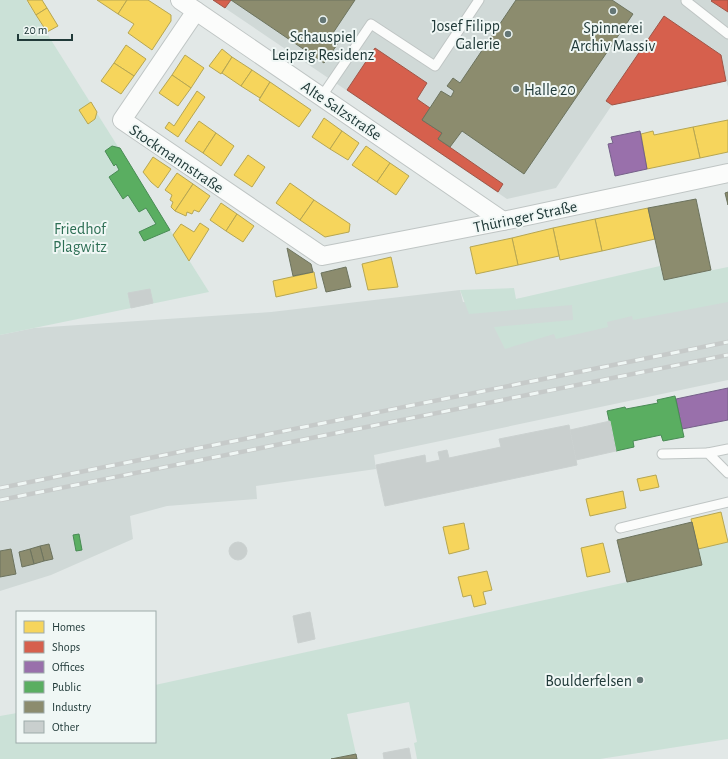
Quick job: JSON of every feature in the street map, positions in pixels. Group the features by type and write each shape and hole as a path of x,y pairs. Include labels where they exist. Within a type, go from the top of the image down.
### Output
{"street":[{"name":"Alte Salzstraße","path":"180,0 503,221"},
{"name":"Stockmannstraße","path":"196,11 122,120 322,256"},
{"name":"Thüringer Straße","path":"322,256 503,221 728,173"}],"lane":[{"path":"322,96 371,24 435,66 479,0"},
{"path":"686,0 728,34"},
{"path":"662,454 708,453 728,448"},
{"path":"708,453 728,473"},
{"path":"620,528 728,502"}],"shaded area":[{"path":"213,0 728,0 728,87 726,81 612,105 556,188 507,199"},
{"path":"728,276 728,380 374,455 376,469 256,486 257,499 167,506 130,516 133,539 51,575 0,591 0,335 34,328 271,312 460,290 463,302 516,299"}],"green space":[{"name":"Friedhof Plagwitz","path":"0,0 26,0 209,292 0,335"},
{"path":"660,266 664,280 728,267 728,302 633,320 632,316 607,322 608,327 556,339 554,334 505,349 494,327 573,320 572,305 469,314 460,290 514,288 516,299"},
{"path":"728,542 728,739 600,759 417,759 414,743 417,742 409,702 347,714 356,754 331,759 0,759 0,716 16,713 16,743 156,743 156,685 702,565 698,549"}],"building: Homes":[{"path":"27,0 42,0 47,8 36,15"},
{"path":"97,0 127,0 118,14"},
{"path":"127,0 148,0 171,15 171,21 152,50 128,33 134,24 118,14"},
{"path":"47,8 58,26 47,32 36,15"},
{"path":"126,45 146,59 134,76 114,63"},
{"path":"222,49 232,57 221,74 209,66"},
{"path":"185,55 204,68 191,88 172,75"},
{"path":"232,57 252,70 241,86 222,73"},
{"path":"114,63 134,76 121,94 101,81"},
{"path":"252,70 270,82 260,98 241,86"},
{"path":"172,75 191,88 178,106 159,93"},
{"path":"270,82 311,110 299,127 259,100"},
{"path":"197,91 205,97 178,137 165,128 169,122 174,126"},
{"path":"91,102 97,112 95,119 88,124 79,110"},
{"path":"324,118 342,131 330,149 312,137"},
{"path":"728,120 728,152 700,158 693,127"},
{"path":"199,121 216,133 203,153 185,141"},
{"path":"693,127 700,158 647,169 641,134 653,131 654,135"},
{"path":"342,131 359,143 348,160 330,149"},
{"path":"216,133 234,146 221,166 203,153"},
{"path":"366,146 390,163 377,182 352,165"},
{"path":"248,155 265,167 252,187 234,175"},
{"path":"153,157 171,169 158,188 143,172"},
{"path":"390,163 409,176 396,195 377,182"},
{"path":"177,173 193,184 175,211 171,207 173,202 170,200 172,195 165,190"},
{"path":"290,183 314,200 300,220 276,203"},
{"path":"193,184 210,196 199,212 194,210 192,214 187,212 186,216 175,211"},
{"path":"314,200 350,224 349,232 325,237 300,220"},
{"path":"221,203 237,214 226,231 210,220"},
{"path":"648,208 655,239 602,251 595,219"},
{"path":"237,214 254,226 243,242 226,231"},
{"path":"595,219 602,251 560,260 553,228"},
{"path":"200,223 209,229 189,261 173,235 181,224 194,232"},
{"path":"553,228 559,256 518,265 512,238"},
{"path":"512,238 518,265 476,274 470,247"},
{"path":"391,257 398,287 368,290 362,264"},
{"path":"314,272 317,288 276,297 273,281"},
{"path":"656,475 659,487 640,491 637,479"},
{"path":"623,491 626,508 590,516 586,499"},
{"path":"721,512 728,542 698,549 691,519"},
{"path":"464,523 469,549 449,554 443,527"},
{"path":"603,543 610,572 587,577 581,548"},
{"path":"487,571 492,590 483,592 486,604 474,607 471,595 463,597 458,577"}],"building: Shops":[{"path":"213,0 231,0 225,8"},
{"path":"728,0 728,12 711,1"},
{"path":"664,16 721,55 726,81 612,105 606,101"},
{"path":"375,48 427,83 417,99 430,108 422,120 442,133 438,139 503,184 498,192 347,90"}],"building: Offices":[{"path":"640,131 647,169 615,176 608,144 613,143 611,137"},
{"path":"728,388 728,420 682,429 676,399"}],"building: Public":[{"path":"112,146 120,148 170,230 144,241 139,232 156,224 146,208 139,212 128,195 123,199 109,177 119,170 116,164 114,166 105,151"},
{"path":"675,396 684,437 663,441 661,435 633,441 634,447 616,451 607,411 658,403 657,400"},
{"path":"79,534 82,550 76,551 73,535"}],"building: Industry":[{"path":"231,0 355,0 333,33 342,38 324,63"},
{"name":"Halle 20","path":"516,0 612,0 633,14 524,174 462,131 450,147 438,139 442,133 422,120 441,91 451,97 454,91 447,86 453,78 460,83"},
{"path":"728,192 728,205 725,193"},
{"path":"696,199 711,270 664,280 648,208"},
{"path":"287,248 311,264 313,272 293,276"},
{"path":"346,267 351,287 326,292 321,273"},
{"path":"692,522 702,565 627,582 617,540"},
{"path":"49,544 53,559 44,561 40,546"},
{"path":"40,546 44,561 34,564 30,549"},
{"path":"11,549 16,574 0,577 0,551"},
{"path":"30,549 34,564 22,567 19,552"},
{"path":"356,754 357,759 331,759"}],"building: Other":[{"path":"150,289 153,303 131,308 128,293"},
{"path":"610,421 616,451 576,460 570,430"},
{"path":"569,425 577,465 385,506 376,465 425,455 426,463 440,460 438,452 447,450 449,458 501,447 499,439"},
{"path":"238,542 244,545 247,551 244,557 238,560 232,557 229,551 232,545"},
{"path":"310,612 315,639 298,643 293,616"},
{"path":"409,748 411,759 384,759 383,753"}],"railway":[{"path":"0,488 728,342"},
{"path":"0,500 728,355"}],"place":[{"name":"Spinnerei Archiv Massiv","path":"613,11"},
{"name":"Schauspiel Leipzig Residenz","path":"323,20"},
{"name":"Josef Filipp Galerie","path":"508,34"},
{"name":"Halle 20","path":"516,89"},
{"name":"Boulderfelsen","path":"640,680"}]}
